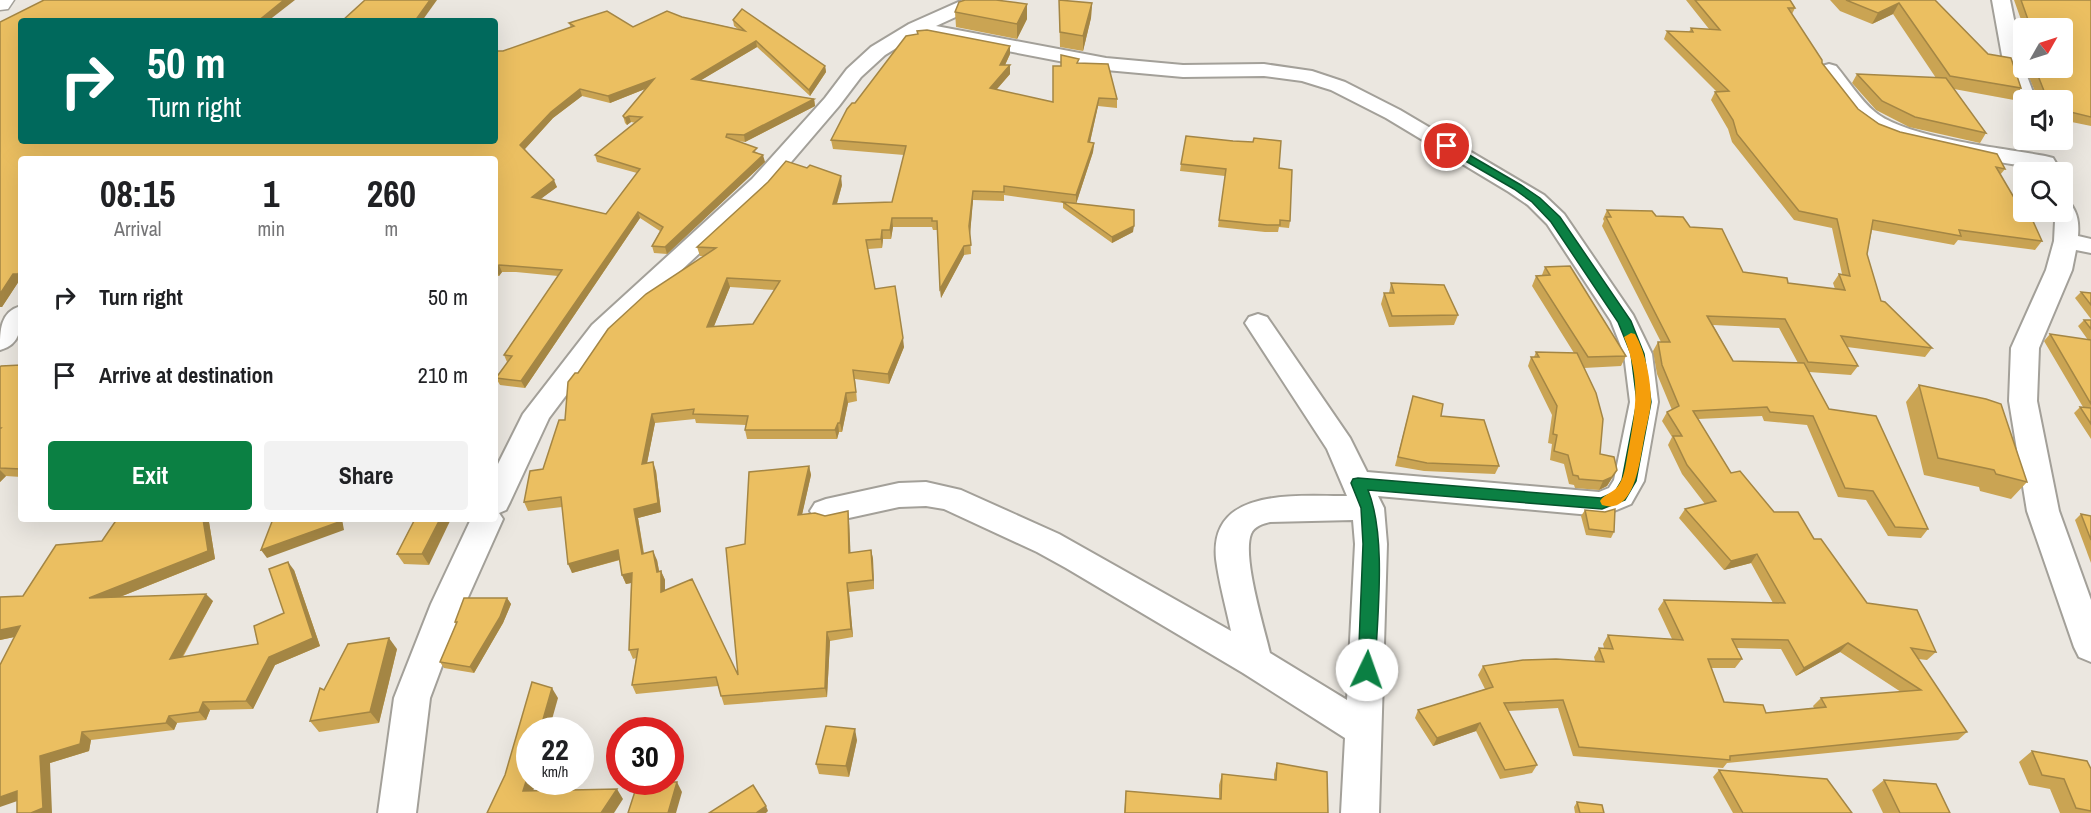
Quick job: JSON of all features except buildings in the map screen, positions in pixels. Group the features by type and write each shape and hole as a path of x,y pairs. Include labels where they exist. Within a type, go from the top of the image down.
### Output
{"street":[{"path":"0,4 3,0"},
{"path":"498,496 537,414 601,332 760,184 832,102 854,73 878,51 916,28 978,0"},
{"path":"2001,0 2013,61 2023,90"},
{"path":"916,28 1106,64 1183,71 1264,70 1305,75 1338,86 1393,114 1536,200 1556,219 1624,321 1638,354 1644,402 1635,458 1629,481 1620,496 1602,504 1363,496 1250,515 1236,528 1232,557 1255,662"},
{"path":"1829,70 1867,116 1886,128 1912,137 2022,162"},
{"path":"2067,222 2078,244 2059,270 2025,348 2023,401 2043,511 2091,647"},
{"path":"0,342 18,319"},
{"path":"1258,323 1340,446 1363,496 1371,544 1360,813"},
{"path":"826,511 899,495 927,494 950,498 1048,543 1255,662 1363,730"},
{"path":"397,813 412,698 448,604 486,522"}],"slow traffic":[{"path":"1608,501 1620,496 1629,481 1644,402 1638,354 1631,337"}],"route":[{"path":"1367,670 1371,544 1368,508 1358,483 1602,504 1620,496 1629,481 1644,402 1638,354 1624,321 1556,219 1536,200 1517,187 1447,146"}]}
